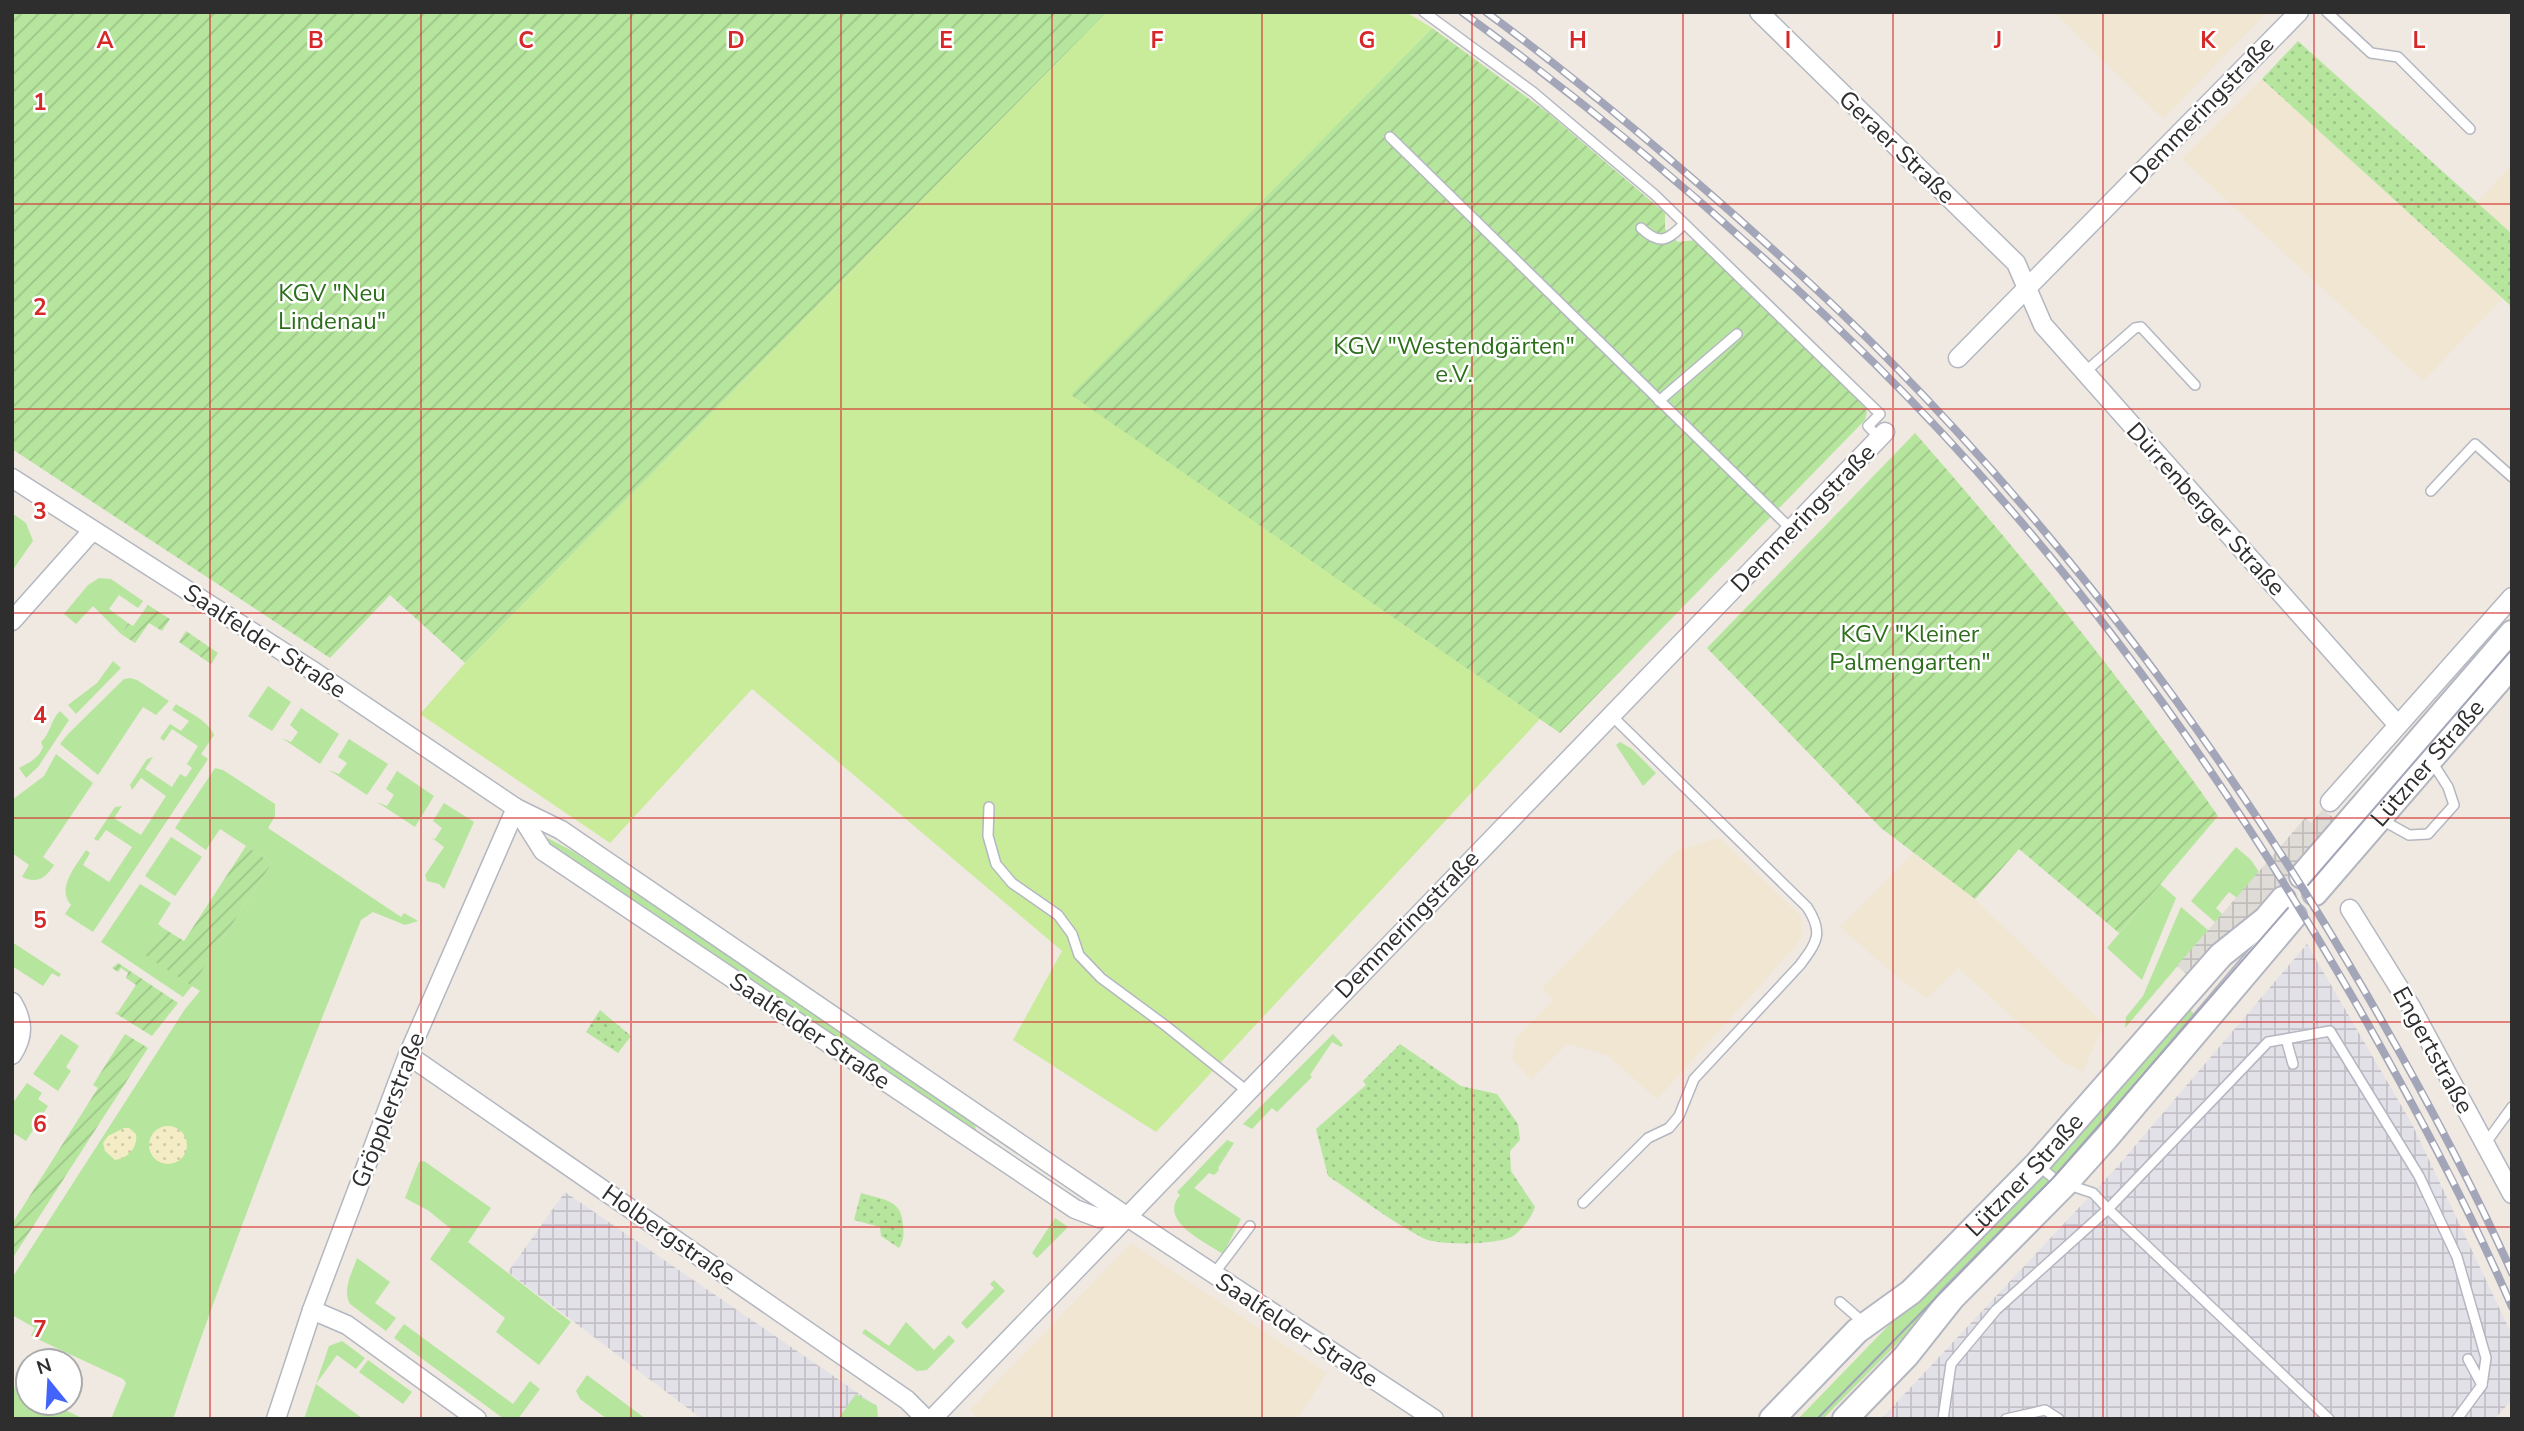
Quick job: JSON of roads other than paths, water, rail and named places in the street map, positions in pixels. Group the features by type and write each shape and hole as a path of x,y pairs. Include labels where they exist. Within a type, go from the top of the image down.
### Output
{"main road":[{"name":"Lützner Straße","path":"2507,679 2431,760 2381,819 2309,885 2512,633"},
{"name":"Lützner Straße","path":"1772,1419 1866,1324 1911,1292 2037,1164 2221,954 2266,919 2288,908 2065,1184 1952,1298 1906,1356 1845,1419"}],"street":[{"name":"Geraer Straße","path":"1759,12 2017,263 2027,287"},
{"name":"Demmeringstraße","path":"1958,358 2299,12"},
{"name":"Dürrenberger Straße","path":"2027,287 2043,325 2397,724"},
{"name":"Demmeringstraße","path":"929,1419 1883,435"},
{"name":"Saalfelder Straße","path":"12,478 310,669 516,808 561,830 1213,1275 1434,1419"},
{"path":"12,621 92,531"},
{"name":"Lützner Straße","path":"2330,802 2512,597"},
{"name":"Saalfelder Straße","path":"516,808 543,852 1075,1209 1099,1218 1126,1216"},
{"name":"Gröpplerstraße","path":"276,1419 312,1310 408,1055 516,808"},
{"name":"Engertstraße","path":"2350,909 2411,1007 2512,1194"},
{"path":"12,1002 20,1015 23,1032 12,1055"},
{"name":"Holbergstraße","path":"408,1055 907,1399 929,1419"},
{"path":"312,1310 347,1325 477,1419"}],"lane":[{"path":"1424,12 1533,92 1655,195 1880,414 1868,426 1883,435"},
{"path":"2327,12 2371,53 2398,57 2470,129"},
{"path":"1390,137 1791,529"},
{"path":"1641,228 1650,237 1666,239 1684,224"},
{"path":"2085,372 2135,328 2141,327 2195,385"},
{"path":"1659,401 1737,334"},
{"path":"2431,491 2475,444 2512,477"},
{"path":"1583,1203 1648,1138 1669,1128 1679,1116 1694,1079 1800,965 1815,945 1818,935 1817,925 1807,907 1610,715"},
{"path":"2381,819 2410,835 2428,834 2454,805 2448,787 2431,760"},
{"path":"989,807 988,836 993,855 996,864 1012,883 1058,915 1072,934 1079,955 1101,978 1247,1090"},
{"path":"1943,1419 1951,1364 1996,1310 2108,1209 2268,1042 2330,1031 2419,1176 2456,1257 2486,1358 2482,1385 2457,1419"},
{"path":"2286,1039 2293,1064"},
{"path":"2485,1144 2512,1107"},
{"path":"2037,1164 2057,1181 2093,1193 2329,1419"},
{"path":"1213,1275 1250,1226"},
{"path":"1840,1302 1866,1324"},
{"path":"2468,1359 2482,1385"},
{"path":"2006,1419 2045,1410 2059,1419"}],"tram line":[{"path":"2308,885 2512,649"},
{"path":"1817,1419 2053,1178 2288,908"}],"railway":[{"path":"1462,12 1623,137 1777,270 1944,435 2074,586 2193,746 2302,913 2417,1112 2457,1189 2512,1307"},
{"path":"1486,12 1560,68 1655,147 1836,308 1955,429 2022,504 2085,581 2205,742 2316,909 2424,1097 2479,1202 2512,1273"}],"park label":[{"name":"KGV \"Neu Lindenau\"","path":"332,307"},
{"name":"KGV \"Westendgärten\" e.V.","path":"1454,360"},
{"name":"KGV \"Kleiner Palmengarten\"","path":"1910,648"}]}
